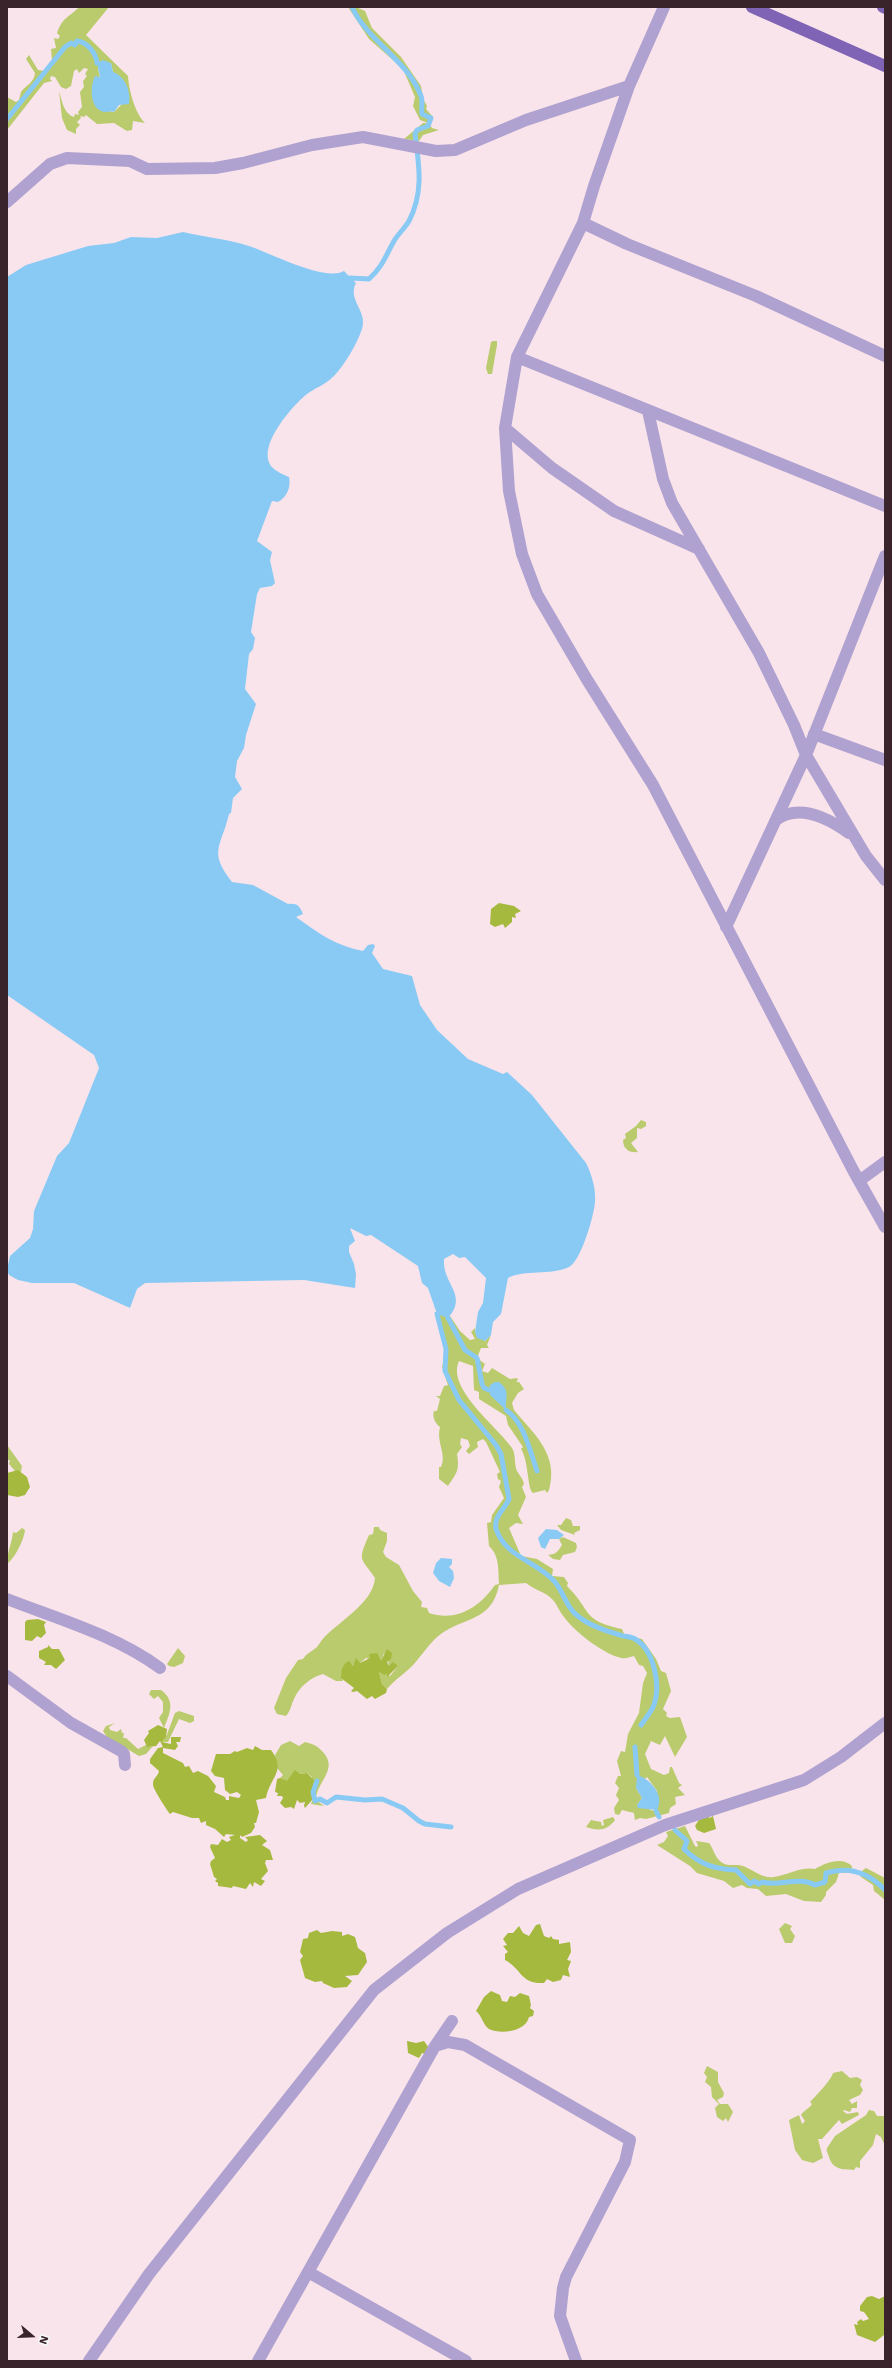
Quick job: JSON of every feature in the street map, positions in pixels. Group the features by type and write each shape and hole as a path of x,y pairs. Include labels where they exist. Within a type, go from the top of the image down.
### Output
{"main road":[{"path":"752,7 885,66"}],"street":[{"path":"664,7 629,86 594,186 583,223 516,357 505,428 509,491 522,554 538,594 586,678 653,785 859,1181 885,1227"},
{"path":"7,202 50,164 67,158 130,161 147,169 215,168 243,163 312,144 363,137 436,151 455,150 526,120 629,86"},
{"path":"583,223 633,247 756,296 885,356"},
{"path":"516,357 885,506"},
{"path":"648,411 663,479 672,503 759,653 794,725 806,756 854,836 885,880"},
{"path":"505,428 552,468 614,511 699,549"},
{"path":"726,927 806,756 885,556"},
{"path":"814,734 885,760"},
{"path":"776,820 784,814 802,812 837,824 854,836"},
{"path":"859,1181 885,1162"},
{"path":"7,1599 116,1642 145,1657 160,1668"},
{"path":"7,1676 71,1723 121,1751 124,1754 125,1765"},
{"path":"90,2361 149,2274 374,1990 446,1933 518,1889 665,1825 804,1780 841,1757 885,1723"},
{"path":"258,2361 435,2046 452,2021"},
{"path":"435,2046 448,2042 465,2045 630,2140 625,2162 566,2277 563,2288 560,2316 576,2361"},
{"path":"308,2272 466,2361"}],"green space":[{"path":"79,7 109,7 86,35 128,76 133,101 138,114 145,123 133,121 132,130 127,131 114,123 97,124 86,115 84,117 80,116 81,118 77,122 80,125 76,129 76,134 67,130 62,118 59,91 64,107 68,113 74,117 75,114 79,115 78,112 82,107 80,92 84,87 83,81 87,76 85,74 88,69 84,68 79,73 77,69 74,71 71,86 66,89 61,87 55,77 51,76 50,79 52,81 44,83 7,130 7,97 16,102 19,100 21,92 31,82 35,73 26,59 29,55 38,70 45,71 52,60 51,49 56,48 54,38 58,39 60,36 57,33 59,27 64,20","holes":["111,63 113,72 125,83 128,94 128,98 114,112 108,111 95,77 100,78 98,69"]},
{"path":"348,7 356,7 365,11 372,28 401,57 421,86 423,99 427,106 426,109 433,117 429,123 432,128 439,130 423,135 419,141 404,139 423,123 428,123 420,120 413,106 415,97 403,69 369,39"},
{"path":"497,341 497,345 492,374 488,374 486,368 491,342"},
{"path":"499,903 514,906 521,911 515,914 516,918 512,917 512,922 505,928 503,924 495,927 490,924 491,909"},
{"path":"641,1120 646,1122 646,1126 641,1129 637,1128 637,1138 631,1143 638,1152 629,1151 625,1148 623,1143 623,1140 626,1138 625,1134 636,1126"},
{"path":"437,1314 450,1316 460,1331 470,1340 475,1339 471,1332 475,1328 475,1332 485,1341 491,1335 487,1345 489,1348 481,1348 477,1358 485,1364 482,1371 488,1373 492,1368 510,1379 517,1378 518,1380 516,1382 519,1382 524,1389 518,1393 512,1403 514,1410 537,1437 548,1456 551,1466 549,1490 547,1493 545,1490 533,1493 530,1486 524,1454 521,1449 523,1447 508,1425 506,1416 479,1399 479,1392 474,1390 473,1366 459,1361 457,1372 460,1384 476,1408 512,1448 516,1469 524,1482 522,1487 526,1497 518,1515 523,1524 516,1523 509,1528 521,1556 537,1559 553,1569 552,1576 564,1577 568,1583 567,1586 593,1618 609,1626 622,1629 625,1636 642,1639 656,1659 661,1671 666,1673 671,1691 663,1709 667,1713 666,1716 670,1718 680,1717 687,1737 675,1757 665,1736 660,1745 651,1741 645,1754 651,1769 664,1775 669,1773 670,1767 672,1767 679,1783 682,1785 678,1788 685,1795 675,1797 676,1804 670,1808 669,1813 646,1819 640,1818 635,1820 634,1813 622,1810 619,1815 615,1814 614,1808 619,1800 616,1795 619,1788 615,1783 618,1776 621,1776 617,1761 621,1751 625,1752 628,1734 639,1713 643,1683 647,1673 643,1666 639,1665 634,1656 620,1658 604,1651 588,1640 568,1623 552,1599 526,1583 499,1585 495,1598 489,1607 473,1618 444,1632 434,1640 414,1664 387,1689 382,1684 379,1672 387,1673 390,1676 398,1666 389,1667 388,1659 384,1653 381,1662 366,1658 360,1663 354,1663 353,1666 345,1664 341,1675 343,1681 336,1681 323,1674 310,1680 296,1695 286,1716 277,1714 274,1708 286,1678 298,1660 303,1659 317,1647 329,1633 353,1612 368,1596 373,1587 375,1578 362,1559 362,1555 369,1535 373,1534 374,1527 379,1527 380,1530 387,1533 387,1541 383,1552 386,1557 399,1565 413,1591 422,1602 421,1607 427,1608 429,1613 448,1616 466,1611 482,1600 495,1585 499,1584 498,1564 493,1550 489,1546 487,1523 491,1522 492,1515 504,1498 499,1487 501,1481 498,1479 497,1474 500,1472 486,1442 483,1439 477,1442 478,1447 469,1454 466,1451 470,1446 468,1440 461,1438 460,1444 462,1447 457,1454 458,1468 455,1475 448,1486 439,1479 439,1467 441,1467 443,1458 439,1438 440,1427 434,1420 433,1413 434,1411 437,1411 440,1399 436,1396 440,1396 444,1386 448,1385 442,1367 445,1357 445,1343","holes":["647,1777 657,1791 657,1810 654,1811 637,1805 642,1798 636,1788"]},
{"path":"7,1445 22,1466 21,1472 15,1471 9,1464 10,1460 7,1460"},
{"path":"18,1470 27,1477 30,1487 25,1495 18,1497 7,1495 7,1473"},
{"path":"566,1518 571,1520 573,1526 580,1526 580,1530 574,1533 575,1535 561,1530 557,1525 561,1525"},
{"path":"22,1528 25,1530 21,1544 13,1558 7,1564 13,1532 16,1533"},
{"path":"563,1537 576,1543 577,1547 575,1552 563,1555 560,1560 553,1559 548,1555 558,1551 562,1545 559,1539"},
{"path":"38,1619 46,1622 44,1625 46,1633 41,1638 37,1636 32,1641 25,1640 25,1622 27,1620"},
{"path":"48,1645 52,1649 59,1649 65,1660 56,1669 51,1665 44,1665 46,1662 39,1658 39,1651 48,1647"},
{"path":"178,1648 185,1656 183,1663 174,1667 169,1666 167,1664"},
{"path":"387,1649 392,1653 391,1659 387,1662 389,1666 393,1662 398,1666 387,1677 387,1673 385,1675 379,1672 382,1684 387,1689 386,1693 375,1699 372,1696 367,1699 357,1691 351,1691 354,1688 341,1678 343,1666 349,1661 353,1666 356,1658 360,1663 370,1658 369,1654 377,1653 381,1661"},
{"path":"151,1690 161,1690 169,1698 170,1712 164,1728 159,1718 163,1712 163,1702 158,1696 154,1699 149,1694"},
{"path":"179,1711 194,1716 194,1721 190,1723 179,1719 168,1742 162,1742 166,1737 175,1713"},
{"path":"115,1723 109,1727 110,1730 117,1732 121,1729 122,1733 124,1733 123,1738 126,1738 138,1749 146,1745 150,1747 153,1746 146,1754 139,1756 107,1737 103,1731 106,1726"},
{"path":"158,1725 167,1729 166,1737 162,1742 171,1744 171,1737 181,1737 180,1742 176,1742 178,1746 175,1750 163,1748 163,1753 183,1763 185,1767 189,1766 193,1773 198,1771 208,1776 216,1786 214,1792 225,1797 226,1800 229,1800 229,1796 239,1798 241,1795 237,1792 230,1794 225,1790 224,1778 215,1776 211,1771 216,1754 230,1754 247,1748 253,1750 255,1746 262,1750 271,1750 276,1757 278,1769 266,1798 256,1800 259,1812 256,1823 254,1823 255,1827 251,1833 242,1837 240,1835 240,1838 246,1842 248,1840 245,1837 260,1835 267,1841 262,1845 270,1850 273,1860 266,1860 265,1863 268,1871 261,1879 265,1881 261,1886 254,1882 253,1887 250,1883 246,1889 233,1886 232,1888 218,1886 218,1883 215,1881 217,1879 214,1877 210,1864 215,1858 210,1847 211,1844 218,1845 222,1839 227,1842 231,1840 229,1837 235,1835 226,1834 224,1837 215,1829 206,1825 206,1821 201,1823 199,1818 192,1818 173,1812 170,1814 164,1805 153,1786 154,1780 159,1771 150,1763 150,1759 158,1748 163,1747 160,1741 156,1746 147,1747 144,1740 149,1733 148,1731"},
{"path":"290,1741 299,1746 305,1742 314,1745 322,1751 327,1758 329,1764 328,1770 319,1787 316,1800 324,1806 311,1804 313,1799 311,1795 312,1777 307,1773 292,1775 287,1782 280,1778 283,1775 277,1768 275,1755 281,1745"},
{"path":"295,1770 300,1774 307,1773 314,1780 311,1795 313,1799 305,1808 305,1802 300,1803 297,1800 294,1809 291,1807 285,1808 280,1803 283,1798 282,1796 277,1796 278,1793 275,1792 277,1779 280,1778 287,1781"},
{"path":"707,1816 710,1818 713,1816 716,1829 704,1833 697,1830 695,1826 700,1818"},
{"path":"613,1817 615,1820 612,1824 605,1828 594,1829 586,1827 591,1820 601,1822 602,1826 604,1825 603,1820"},
{"path":"685,1826 695,1846 697,1847 698,1845 696,1841 709,1843 718,1859 723,1863 728,1865 743,1866 766,1877 774,1877 810,1868 815,1869 828,1863 839,1861 843,1861 852,1866 851,1873 839,1873 836,1882 826,1892 826,1895 821,1902 804,1901 786,1894 766,1896 758,1889 747,1888 742,1885 733,1888 724,1881 697,1873 690,1866 657,1845 664,1842 668,1836 666,1832"},
{"path":"866,1868 885,1878 885,1900 874,1891 873,1885 861,1877 859,1873"},
{"path":"785,1923 792,1926 790,1929 795,1936 792,1943 785,1943 779,1929"},
{"path":"540,1924 544,1936 549,1938 551,1936 553,1939 559,1940 559,1944 570,1942 571,1952 567,1960 571,1961 568,1969 570,1977 563,1975 561,1980 553,1982 547,1979 544,1983 536,1983 526,1979 505,1960 505,1954 508,1952 503,1946 507,1945 503,1939 508,1933 513,1933 519,1926 523,1933 529,1936 536,1925"},
{"path":"317,1930 321,1933 332,1931 342,1932 342,1936 348,1934 355,1937 358,1948 365,1953 367,1962 358,1975 345,1976 352,1981 347,1987 334,1988 323,1983 322,1981 315,1982 305,1978 300,1960 303,1956 300,1952 303,1939 308,1938 309,1933"},
{"path":"491,1991 500,1995 502,2001 507,2002 510,1996 515,1997 520,1993 529,1996 531,2005 530,2008 534,2011 533,2016 529,2017 527,2022 518,2029 500,2032 489,2029 476,2011 484,1997"},
{"path":"407,2041 416,2043 424,2041 429,2048 426,2054 422,2053 419,2058 408,2053"},
{"path":"707,2066 718,2072 718,2082 724,2093 723,2097 717,2100 720,2104 728,2104 733,2112 728,2122 726,2118 723,2121 717,2117 715,2108 719,2104 712,2097 711,2087 705,2082 707,2077 704,2073"},
{"path":"842,2071 850,2078 857,2077 862,2080 860,2085 863,2090 860,2095 849,2100 852,2104 857,2101 857,2108 852,2108 850,2112 843,2111 847,2114 858,2112 859,2115 842,2124 839,2120 822,2139 818,2139 823,2158 813,2163 802,2160 795,2150 789,2120 799,2115 802,2124 805,2121 801,2115 812,2104 810,2102 827,2083 833,2073"},
{"path":"869,2110 874,2111 877,2116 885,2116 885,2146 881,2137 876,2134 873,2145 860,2161 860,2168 856,2167 854,2170 836,2167 831,2161 827,2148 835,2136 866,2115"},
{"path":"872,2296 879,2299 885,2296 884,2335 875,2342 857,2335 854,2324 858,2325 857,2322 861,2319 863,2321 869,2319 864,2312 860,2311 860,2306 867,2297"}],"water":[{"path":"103,60 111,63 113,72 118,74 127,85 129,104 119,105 114,112 105,112 100,110 93,102 93,80 95,76 100,77 97,63"},
{"path":"183,232 249,246 311,270 324,273 344,271 356,283 354,295 363,323 360,335 354,347 334,376 307,394 293,408 277,428 271,439 268,450 268,460 273,468 289,477 289,485 288,492 284,498 278,502 272,501 257,541 272,552 270,560 275,583 272,586 260,588 257,594 251,632 255,638 253,649 249,654 245,689 256,704 246,735 244,748 237,761 235,777 242,789 233,798 231,813 229,814 220,842 218,856 220,863 232,882 253,885 288,904 298,906 303,914 296,917 320,933 344,946 363,951 368,945 373,944 375,946 372,953 383,969 412,976 420,1005 437,1030 468,1059 503,1074 507,1072 532,1095 586,1163 593,1182 595,1202 586,1238 578,1256 574,1263 562,1270 515,1275 508,1278 501,1314 493,1322 491,1335 485,1341 477,1338 475,1332 478,1312 483,1303 486,1278 465,1257 459,1258 453,1254 444,1259 444,1268 453,1289 456,1303 454,1310 448,1318 437,1314 428,1288 422,1283 418,1266 371,1235 366,1236 350,1228 355,1241 349,1246 349,1252 356,1274 355,1288 304,1280 145,1283 137,1289 130,1308 74,1283 32,1283 18,1280 9,1275 7,1270 10,1256 30,1238 33,1229 34,1211 57,1156 69,1143 99,1068 94,1055 7,995 7,277 26,265 88,246 114,243 131,237 157,238"},
{"path":"495,1382 499,1382 505,1388 507,1395 506,1410 490,1395 490,1385"},
{"path":"546,1529 557,1530 564,1535 559,1539 550,1539 545,1549 541,1547 538,1538"},
{"path":"441,1558 452,1559 452,1564 449,1567 453,1571 454,1578 450,1587 439,1581 433,1573 436,1563"},
{"path":"637,1775 652,1784 658,1794 659,1805 657,1810 638,1808 637,1805 642,1798 636,1788"}],"waterway":[{"path":"350,278 369,279 381,265 396,238 409,221 414,210 419,189 419,168 415,134 417,130 428,126 431,118 422,114 421,96 407,71 377,41 359,19 352,7"},
{"path":"7,119 65,47 71,43 75,45 77,41 84,43 95,55 97,63"},
{"path":"437,1314 446,1349 445,1371 459,1400 496,1445 501,1454 509,1499 496,1521 496,1529 507,1547 540,1569 555,1582 571,1610 575,1614 588,1623 604,1630 633,1638 642,1644 651,1659 657,1688 653,1708 641,1725"},
{"path":"448,1318 465,1350 477,1358 482,1384 484,1388 489,1390"},
{"path":"506,1410 512,1415 522,1429 537,1471"},
{"path":"635,1747 637,1775"},
{"path":"317,1781 313,1792 315,1801 320,1799 327,1803 336,1797 365,1800 382,1799 403,1808 425,1824 451,1827"},
{"path":"656,1811 659,1817"},
{"path":"675,1830 687,1841 684,1849 696,1859 721,1869 736,1870 750,1884 754,1881 759,1884 762,1882 775,1883 802,1881 815,1885 825,1882 826,1873 843,1870 858,1872 865,1875 885,1890"}]}
